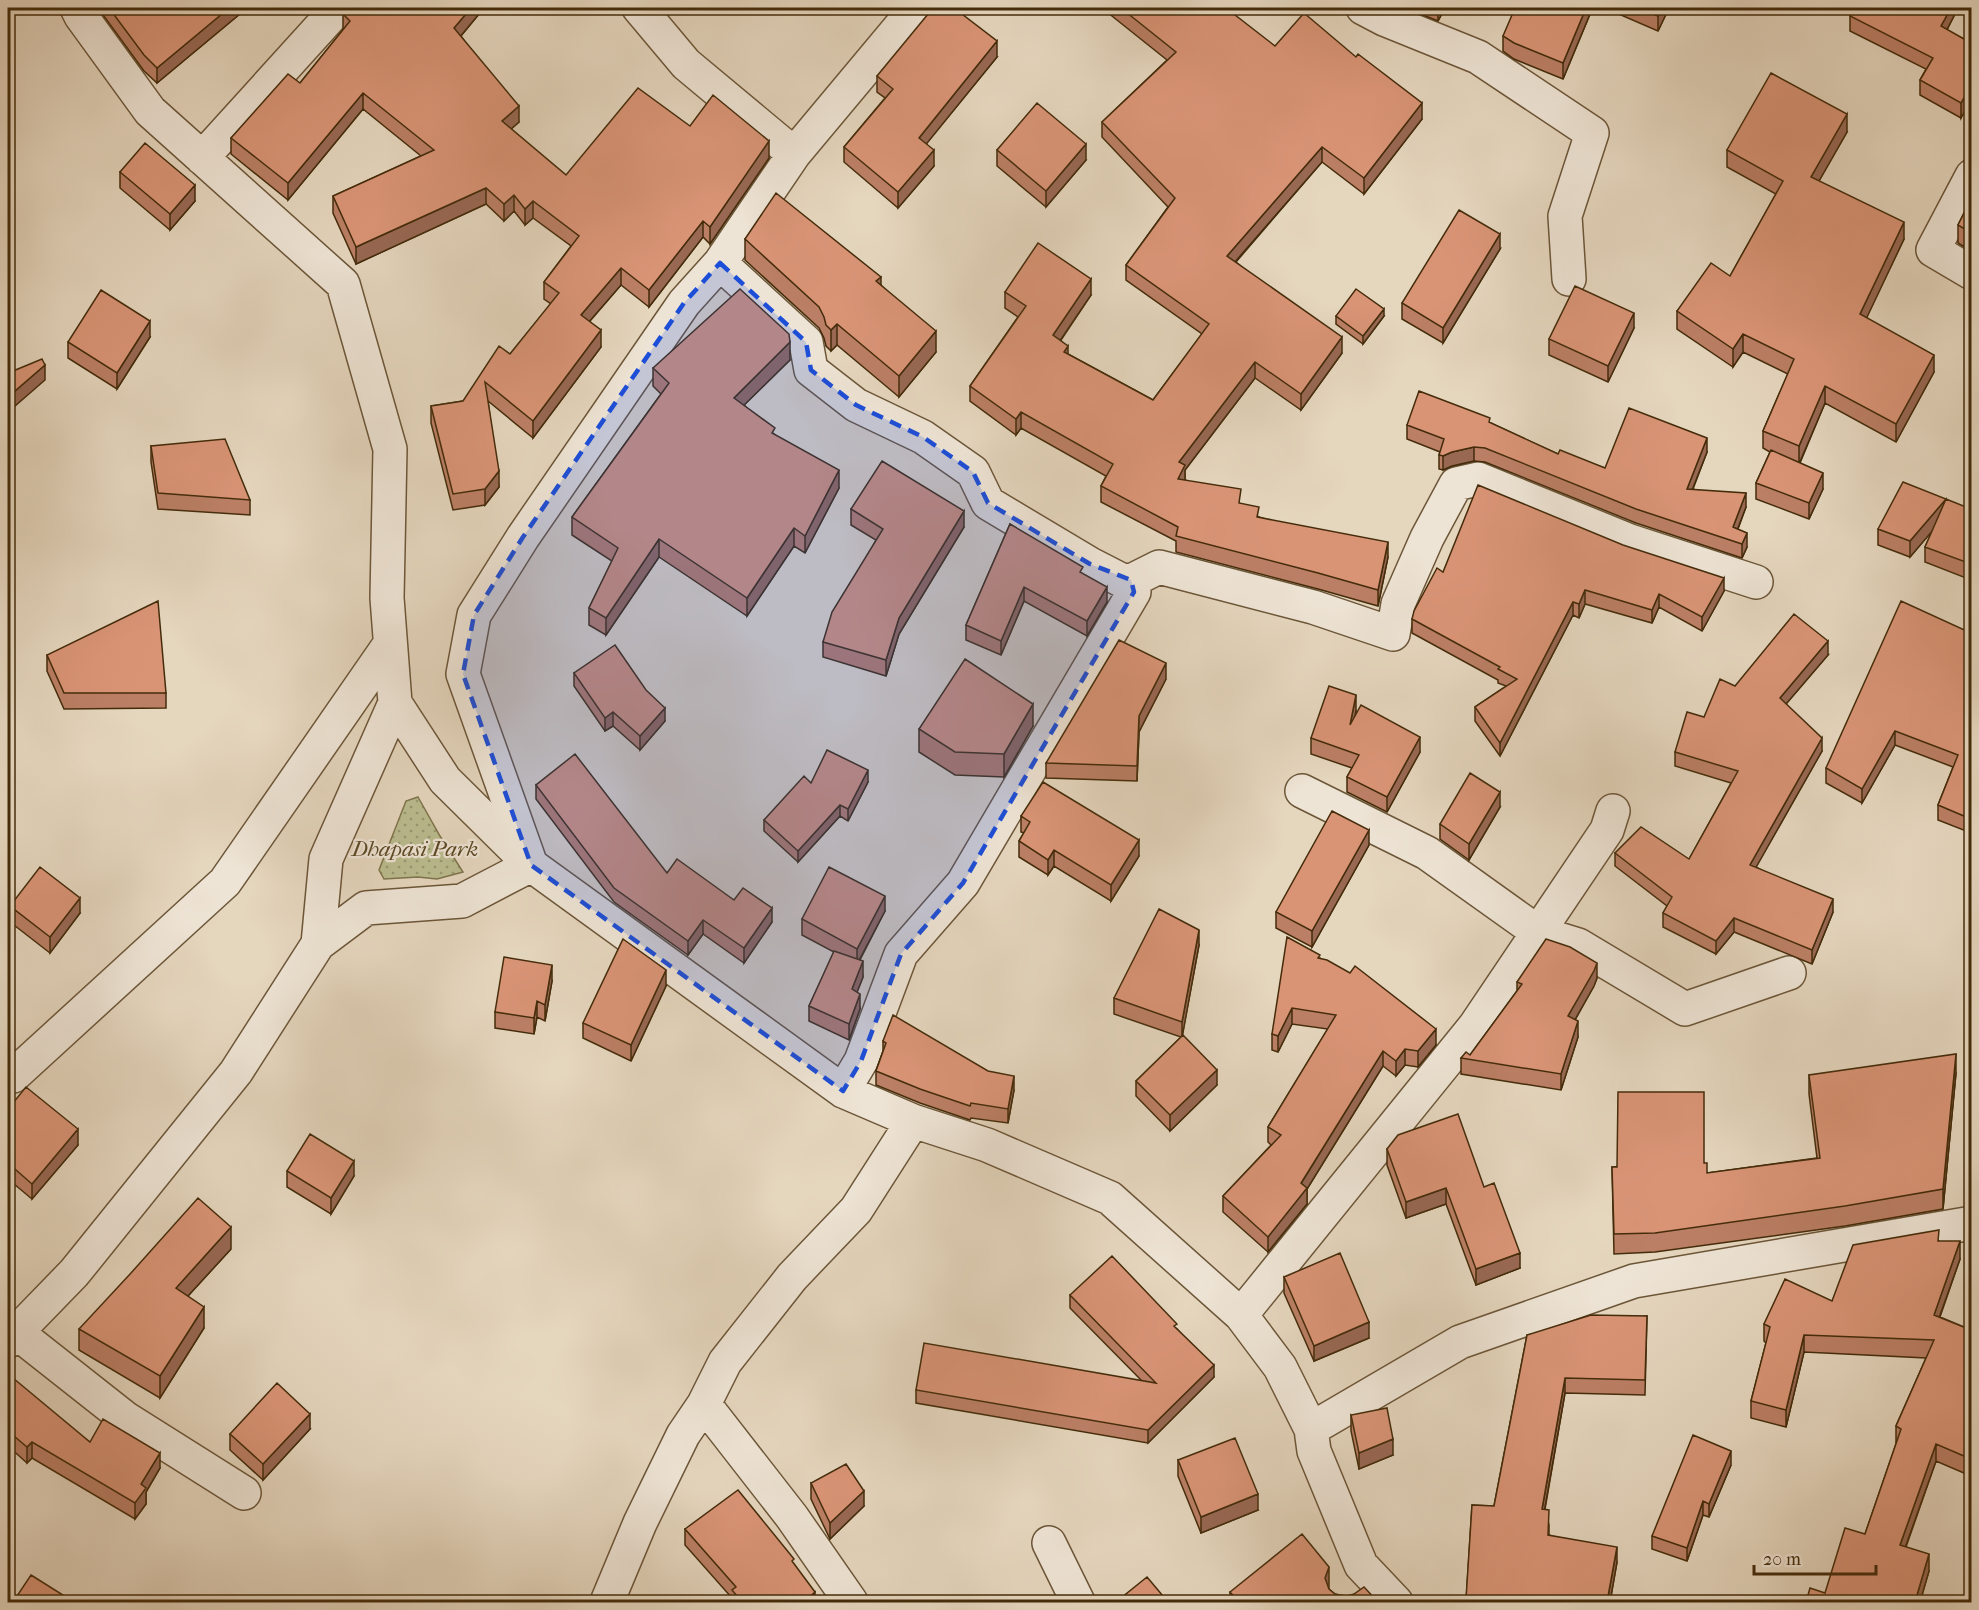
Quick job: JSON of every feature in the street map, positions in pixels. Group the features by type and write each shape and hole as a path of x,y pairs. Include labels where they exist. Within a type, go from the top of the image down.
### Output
{"street":[{"path":"77,8 150,111 343,284 390,449 387,598 395,703 445,780 531,865 843,1090 913,1121 987,1144 1110,1198 1241,1315 1280,1367 1311,1429 1314,1451 1361,1565 1375,1593"},
{"path":"202,158 338,8"},
{"path":"639,8 686,64 794,154"},
{"path":"531,865 463,674 474,615 523,537 684,303 720,263 794,154 916,8"},
{"path":"1363,8 1384,19 1478,57 1592,133 1565,216 1569,279"},
{"path":"1971,176 1934,250 1971,273"},
{"path":"720,263 806,342 811,370 856,405 923,437 974,472 988,503 1090,564 1127,582 1160,567 1313,607 1393,634 1398,604 1427,538 1456,484 1478,479 1630,541 1756,582"},
{"path":"843,1090 861,1061 901,954 963,883 1134,592 1131,580"},
{"path":"8,1071 13,1076 225,882 390,644"},
{"path":"318,944 326,859 395,703"},
{"path":"1302,791 1427,852 1539,933 1578,945 1685,1009 1789,973"},
{"path":"1241,1315 1475,1026 1607,830 1613,812"},
{"path":"244,1493 124,1418 12,1336 74,1273 236,1072 318,944 366,908 462,900 531,865"},
{"path":"607,1602 640,1523 683,1435 704,1404 725,1362 792,1276 856,1210 913,1121"},
{"path":"1311,1429 1460,1342 1634,1281 1971,1223"},
{"path":"704,1404 792,1517 851,1602"},
{"path":"1049,1543 1078,1602"}],"highlighted area":[{"path":"720,263 806,342 811,370 856,405 923,437 973,472 988,503 1090,564 1131,580 1134,592 963,883 901,954 861,1061 843,1091 531,865 463,674 474,615 523,537 684,303"}],"green space":[{"name":"Dhapasi Park","path":"418,797 463,872 437,879 418,877 384,879 379,870 406,801"}],"building":[{"path":"109,8 229,8 157,68 144,55"},
{"path":"349,8 471,8 454,28 519,106 502,121 566,175 638,88 690,126 713,95 769,141 710,227 703,221 649,290 621,268 581,315 601,330 533,421 485,382 499,471 485,489 453,494 431,406 463,401 499,346 510,354 559,293 544,282 579,236 533,201 525,209 514,195 504,204 486,188 356,247 333,196 434,150 363,93 288,183 231,138 288,74 300,83 350,21 343,14"},
{"path":"933,8 954,8 997,41 919,138 934,150 898,192 844,147 893,89 877,76"},
{"path":"1121,8 1173,8 1178,12 1181,8 1226,8 1275,46 1304,13 1356,57 1358,54 1422,103 1364,178 1322,147 1227,256 1342,337 1301,394 1255,362 1179,462 1185,465 1178,479 1241,489 1239,503 1259,507 1257,517 1388,542 1378,590 1176,536 1178,527 1101,486 1113,464 1021,412 1016,419 970,386 1026,306 1005,292 1038,243 1091,279 1053,335 1068,346 1064,352 1153,400 1209,324 1126,265 1175,198 1102,122 1176,52"},
{"path":"1515,8 1586,8 1563,63 1514,43 1503,36"},
{"path":"1639,8 1662,8 1658,16"},
{"path":"1854,8 1951,8 1941,26 1971,43 1971,85 1961,103 1920,80 1933,58 1850,16"},
{"path":"1771,73 1847,114 1811,177 1904,222 1860,314 1934,355 1896,424 1825,386 1799,446 1763,431 1794,359 1743,334 1733,349 1677,311 1711,263 1730,276 1783,181 1727,150"},
{"path":"1037,103 1086,144 1046,191 997,150"},
{"path":"145,143 195,185 170,214 120,172"},
{"path":"776,193 881,277 876,281 936,331 899,376 837,324 831,330 826,325 819,307 745,239"},
{"path":"1971,199 1971,233 1958,225"},
{"path":"1459,210 1500,234 1443,328 1402,303"},
{"path":"1575,286 1634,313 1608,366 1549,339"},
{"path":"740,289 789,334 790,342 734,398 775,428 772,433 839,470 805,536 794,528 747,598 659,539 606,618 589,608 618,548 572,517 669,383 653,368"},
{"path":"1356,289 1384,309 1363,336 1336,316"},
{"path":"101,290 150,321 117,373 68,342"},
{"path":"42,359 45,365 8,397 8,365 13,371"},
{"path":"1419,391 1490,418 1489,422 1558,454 1560,450 1605,468 1629,408 1707,438 1687,489 1746,493 1733,527 1747,533 1742,544 1636,509 1485,448 1474,447 1443,456 1439,455 1444,439 1407,425"},
{"path":"225,439 250,500 158,493 151,446"},
{"path":"1771,450 1823,473 1809,503 1756,483"},
{"path":"882,461 964,511 899,618 886,660 823,642 832,612 883,529 851,509"},
{"path":"1903,482 1946,499 1910,541 1878,529"},
{"path":"1478,485 1623,545 1724,578 1702,617 1659,594 1652,610 1585,590 1579,604 1573,602 1500,743 1475,707 1517,679 1498,669 1500,667 1412,619 1437,568 1443,572"},
{"path":"1946,499 1971,509 1971,564 1925,547"},
{"path":"1010,524 1083,567 1080,572 1107,587 1087,621 1024,587 1001,641 966,625"},
{"path":"158,601 166,693 64,693 47,655"},
{"path":"1901,601 1971,633 1971,819 1938,805 1958,755 1895,731 1862,789 1826,768"},
{"path":"1794,614 1828,641 1780,698 1822,738 1750,865 1833,899 1812,950 1734,918 1716,941 1663,913 1672,897 1615,853 1641,827 1689,859 1738,771 1675,752 1687,712 1704,717 1720,679 1735,686"},
{"path":"1119,640 1166,663 1139,716 1137,766 1046,763"},
{"path":"615,645 646,690 665,708 640,736 613,712 605,718 574,673"},
{"path":"965,659 1033,704 1004,754 955,752 919,729"},
{"path":"1329,686 1356,695 1350,725 1361,705 1420,737 1387,797 1347,777 1359,755 1311,738"},
{"path":"827,750 868,770 848,809 840,805 798,851 764,820 804,776 811,783"},
{"path":"575,754 667,873 677,859 734,900 743,888 772,908 744,948 703,920 688,941 614,888 536,785"},
{"path":"1470,773 1500,792 1469,844 1440,824"},
{"path":"1043,782 1139,840 1111,885 1054,850 1048,860 1019,841 1030,822 1021,816"},
{"path":"1332,811 1369,830 1312,931 1276,912"},
{"path":"40,867 80,898 50,937 10,906"},
{"path":"829,867 885,896 857,949 802,919"},
{"path":"1159,909 1199,930 1182,1022 1114,998"},
{"path":"1287,937 1320,955 1318,958 1327,960 1350,973 1355,966 1436,1029 1418,1051 1405,1049 1396,1061 1383,1051 1301,1183 1307,1188 1268,1237 1223,1196 1281,1135 1268,1127 1336,1015 1292,1008 1278,1036 1272,1034"},
{"path":"623,939 666,970 631,1045 583,1023"},
{"path":"1546,939 1570,947 1597,963 1568,1016 1578,1021 1561,1074 1461,1058 1466,1052 1470,1055 1522,984 1517,982"},
{"path":"834,951 863,961 852,989 860,994 849,1024 809,1006"},
{"path":"504,957 552,965 545,1005 537,1001 534,1018 495,1012"},
{"path":"893,1015 988,1071 1014,1076 1008,1109 971,1103 970,1106 876,1071 886,1043 883,1041"},
{"path":"1183,1035 1217,1070 1170,1115 1136,1081"},
{"path":"1956,1054 1943,1189 1845,1206 1655,1233 1614,1234 1612,1167 1617,1167 1618,1092 1704,1092 1704,1163 1707,1163 1707,1173 1820,1158 1809,1075"},
{"path":"26,1087 78,1129 32,1184 8,1163 8,1109"},
{"path":"1458,1114 1484,1187 1494,1183 1520,1253 1476,1269 1446,1188 1406,1202 1387,1149 1398,1135"},
{"path":"310,1134 354,1161 331,1198 287,1171"},
{"path":"198,1198 231,1227 176,1288 204,1307 160,1376 79,1329"},
{"path":"1939,1230 1938,1241 1960,1241 1934,1315 1971,1330 1971,1459 1936,1444 1900,1545 1929,1554 1915,1602 1806,1602 1810,1588 1825,1593 1845,1528 1865,1534 1901,1429 1896,1426 1934,1340 1804,1335 1786,1410 1751,1401 1770,1327 1764,1324 1785,1279 1832,1301 1853,1245"},
{"path":"1340,1253 1369,1322 1314,1346 1284,1277"},
{"path":"1112,1256 1177,1324 1174,1326 1214,1365 1148,1430 916,1390 924,1343 1156,1383 1070,1295"},
{"path":"1591,1315 1647,1316 1645,1380 1565,1378 1542,1509 1549,1510 1548,1535 1617,1547 1607,1602 1518,1602 1466,1599 1472,1505 1494,1506 1527,1335"},
{"path":"13,1378 90,1442 103,1419 160,1453 141,1484 146,1488 135,1503 32,1442 27,1447 8,1431 8,1385"},
{"path":"277,1383 310,1414 263,1464 230,1434"},
{"path":"1387,1408 1393,1439 1359,1453 1351,1415"},
{"path":"1693,1435 1731,1451 1709,1504 1703,1501 1687,1548 1652,1536"},
{"path":"1235,1438 1258,1494 1201,1517 1178,1460"},
{"path":"846,1464 864,1491 830,1523 811,1483"},
{"path":"738,1490 794,1559 792,1561 815,1592 804,1602 742,1602 732,1590 736,1587 685,1529"},
{"path":"1302,1534 1329,1567 1325,1578 1329,1589 1344,1597 1364,1587 1378,1602 1239,1602 1230,1592"},
{"path":"31,1575 74,1602 13,1602"},
{"path":"1147,1577 1168,1602 1116,1602"}]}
